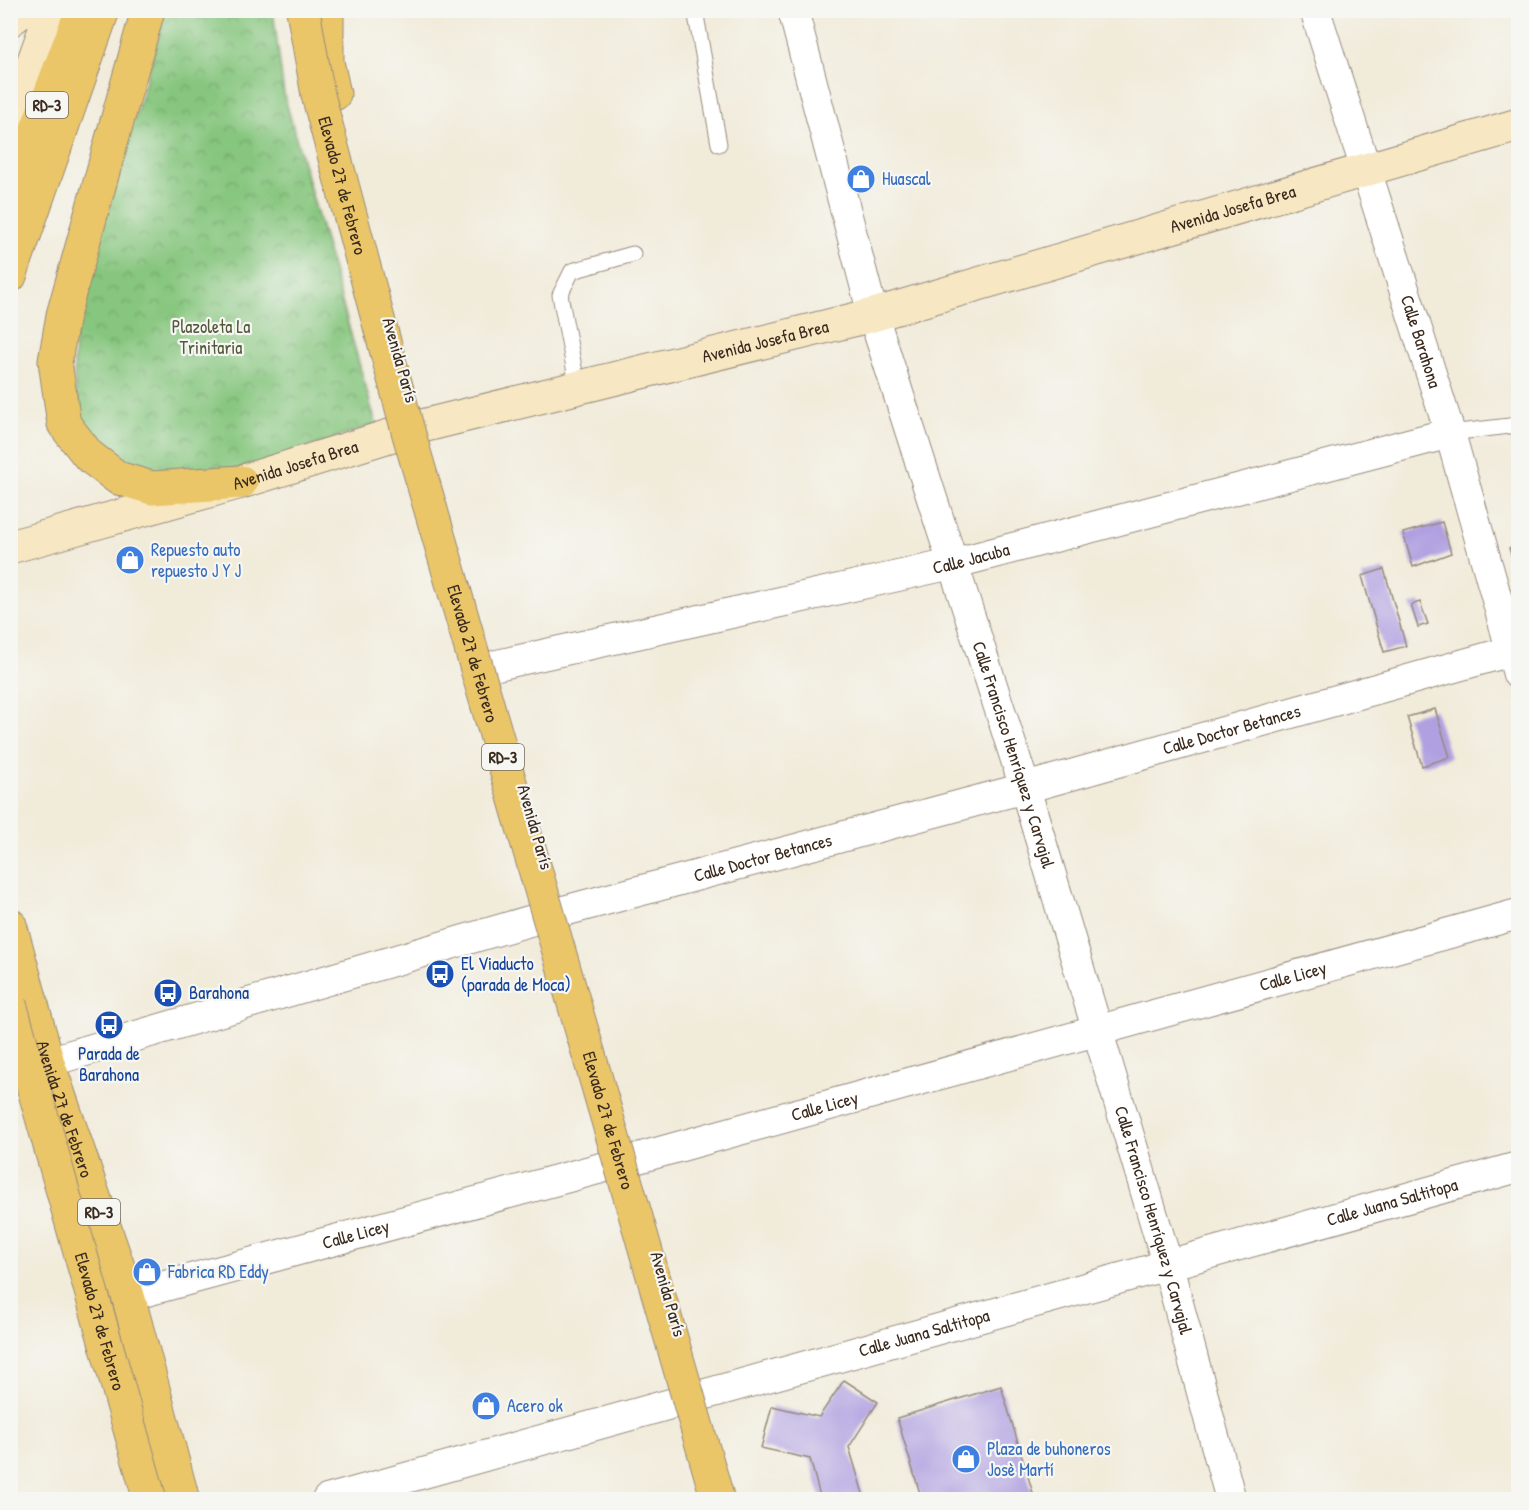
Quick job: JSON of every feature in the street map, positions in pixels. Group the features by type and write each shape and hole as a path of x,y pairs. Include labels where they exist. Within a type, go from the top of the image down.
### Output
{"main road":[{"path":"10,20 23,10"},
{"path":"10,128 52,10"},
{"name":"RD-3","path":"10,200 82,10"},
{"path":"10,276 103,10"},
{"path":"148,10 63,315 55,361 64,424 89,456 118,478 152,488 241,482"},
{"name":"Elevado 27 de Febrero","path":"303,10 318,94 408,431 718,1500"},
{"name":"Avenida París","path":"327,10 327,62 363,230 631,1160 697,1398 729,1500"},
{"name":"Avenida Josefa Brea","path":"10,547 241,482 418,427 873,315 1518,125"},
{"name":"Avenida 27 de Febrero","path":"10,925 48,1064 128,1296 183,1500"},
{"name":"Elevado 27 de Febrero","path":"10,1004 150,1500"}],"street":[{"name":"Calle Francisco Henríquez y Carvajal","path":"793,10 873,315 1025,788 1096,1032 1168,1266 1231,1500"},
{"name":"Calle Barahona","path":"1316,10 1450,433 1516,658"},
{"name":"Calle Jacuba","path":"488,668 952,564 1450,433"},
{"name":"Calle Doctor Betances","path":"10,1073 48,1064 560,912 1516,658"},
{"name":"Calle Licey","path":"128,1296 631,1160 1518,914"},
{"name":"Calle Juana Saltitopa","path":"327,1500 1518,1167"}],"lane":[{"path":"695,10 719,144"},
{"path":"578,387 560,295 572,271 633,255"},
{"path":"1450,433 1518,425"}],"green space":[{"name":"Plazoleta La Trinitaria","path":"166,11 273,11 284,95 376,424 245,467 191,477 164,478 140,472 128,466 105,449 87,429 76,396 74,356 76,319"}],"building":[{"path":"1442,522 1451,553 1413,567 1403,533"},
{"path":"1518,545 1518,577 1509,548"},
{"path":"1384,569 1406,646 1384,652 1362,576"},
{"path":"1420,602 1428,624 1418,627 1411,605"},
{"path":"1435,709 1450,757 1422,766 1407,717"},
{"path":"844,1380 878,1402 849,1447 865,1500 821,1500 810,1459 761,1448 772,1406 819,1417"},
{"name":"Plaza de buhoneros Josè Martí","path":"1001,1386 1035,1500 922,1500 897,1418"}],"place":[{"name":"Huascal","path":"861,179"},
{"name":"Repuesto auto repuesto J Y J","path":"130,560"},
{"name":"El Viaducto (parada de Moca)","path":"440,974"},
{"name":"Barahona","path":"168,993"},
{"name":"Parada de Barahona","path":"109,1025"},
{"name":"Fabrica RD Eddy","path":"147,1272"},
{"name":"Acero ok","path":"486,1406"},
{"name":"Plaza de buhoneros Josè Martí","path":"966,1459"}]}
